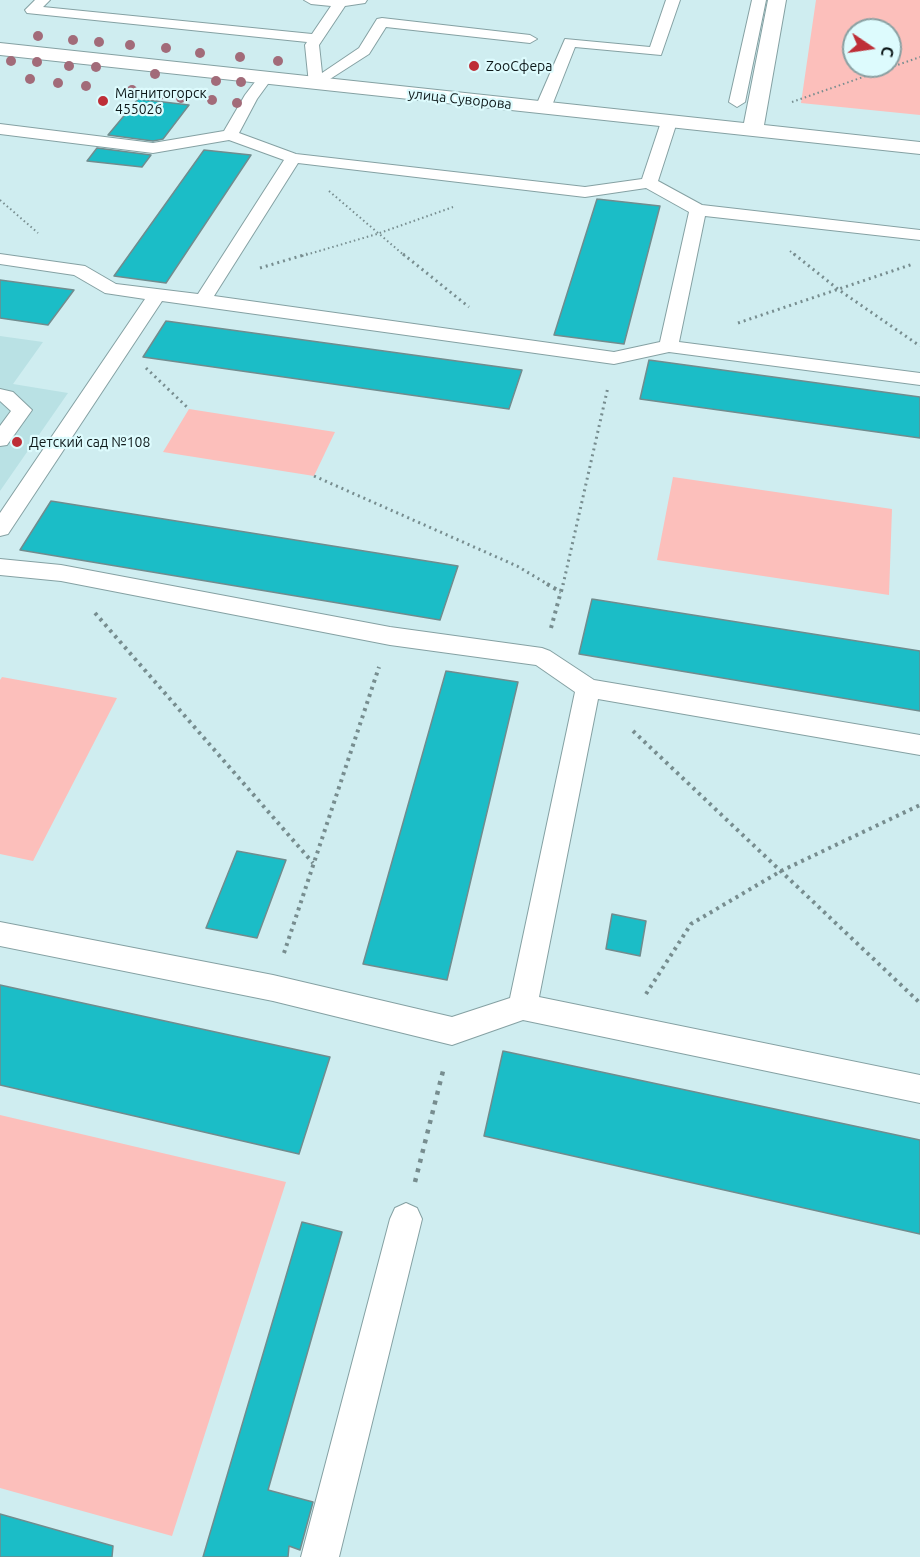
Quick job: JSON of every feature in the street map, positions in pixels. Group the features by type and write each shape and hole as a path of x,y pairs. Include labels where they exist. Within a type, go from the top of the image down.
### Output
{"main road":[{"path":"753,129 777,0"},
{"name":"улица Суворова","path":"0,49 920,148"}],"lane":[{"path":"43,0 32,10 318,39"},
{"path":"311,0 340,3 360,0"},
{"path":"543,108 570,42 656,51 673,0"},
{"path":"737,102 759,0"},
{"path":"340,3 312,45 316,84 364,51 382,22 530,39"},
{"path":"230,135 250,98 266,78"},
{"path":"649,183 669,122"},
{"path":"0,129 153,148 230,135 293,158 585,192 649,183 698,210 920,235"},
{"path":"203,300 293,158"},
{"path":"669,346 698,210"},
{"path":"0,259 79,270 111,289 614,358 669,346 920,379"},
{"path":"0,529 157,295"},
{"path":"0,396 6,396 22,410 0,440"},
{"path":"0,567 61,573 390,636 542,657 588,688 920,745"},
{"path":"523,1007 588,688"},
{"path":"0,934 273,988 452,1031 523,1007 920,1089"},
{"path":"320,1557 406,1219"}],"path":[{"path":"783,106 920,57"},
{"path":"293,158 377,234 517,345"},
{"path":"216,281 377,234 453,207"},
{"path":"745,214 839,290 920,346"},
{"path":"737,324 920,261"},
{"path":"124,347 189,410"},
{"path":"542,657 561,592 614,358"},
{"path":"314,476 517,566 561,592"},
{"path":"61,573 313,863"},
{"path":"273,988 390,636"},
{"path":"588,688 920,1003"},
{"path":"624,1028 691,924 781,871 920,805"},
{"path":"406,1219 452,1031"}],"shaded area":[{"path":"816,0 920,0 920,115 801,103"},
{"name":"Детский сад №108","path":"0,336 43,342 13,384 68,393 0,491"},
{"path":"189,409 335,432 314,476 163,452"},
{"path":"673,477 892,509 889,595 657,560"},
{"path":"2,677 117,698 33,861 0,854 0,680"},
{"path":"0,1115 286,1182 172,1536 0,1488"}],"building":[{"path":"138,99 189,105 163,139 153,141 108,135"},
{"path":"97,148 151,155 142,167 87,161"},
{"path":"204,150 251,155 166,283 114,276"},
{"path":"597,199 660,206 624,344 554,335"},
{"path":"0,280 74,290 48,325 0,318"},
{"path":"166,321 522,370 509,409 143,357"},
{"path":"649,360 920,397 920,438 640,399"},
{"path":"51,501 458,566 440,620 20,550"},
{"path":"592,599 920,651 920,711 579,654"},
{"path":"446,671 518,682 447,980 363,964"},
{"path":"237,851 286,860 257,938 206,928"},
{"path":"612,914 646,921 640,956 606,949"},
{"path":"0,985 330,1057 299,1154 0,1085"},
{"path":"503,1051 920,1140 920,1234 484,1136"},
{"path":"302,1222 342,1232 268,1490 313,1502 300,1550 289,1546 288,1557 203,1557"},
{"path":"0,1514 113,1546 112,1557 0,1557"}],"place":[{"name":"ZooСфера","path":"474,66"},
{"name":"Магнитогорск 455026","path":"103,101"},
{"name":"Детский сад №108","path":"17,442"}]}
